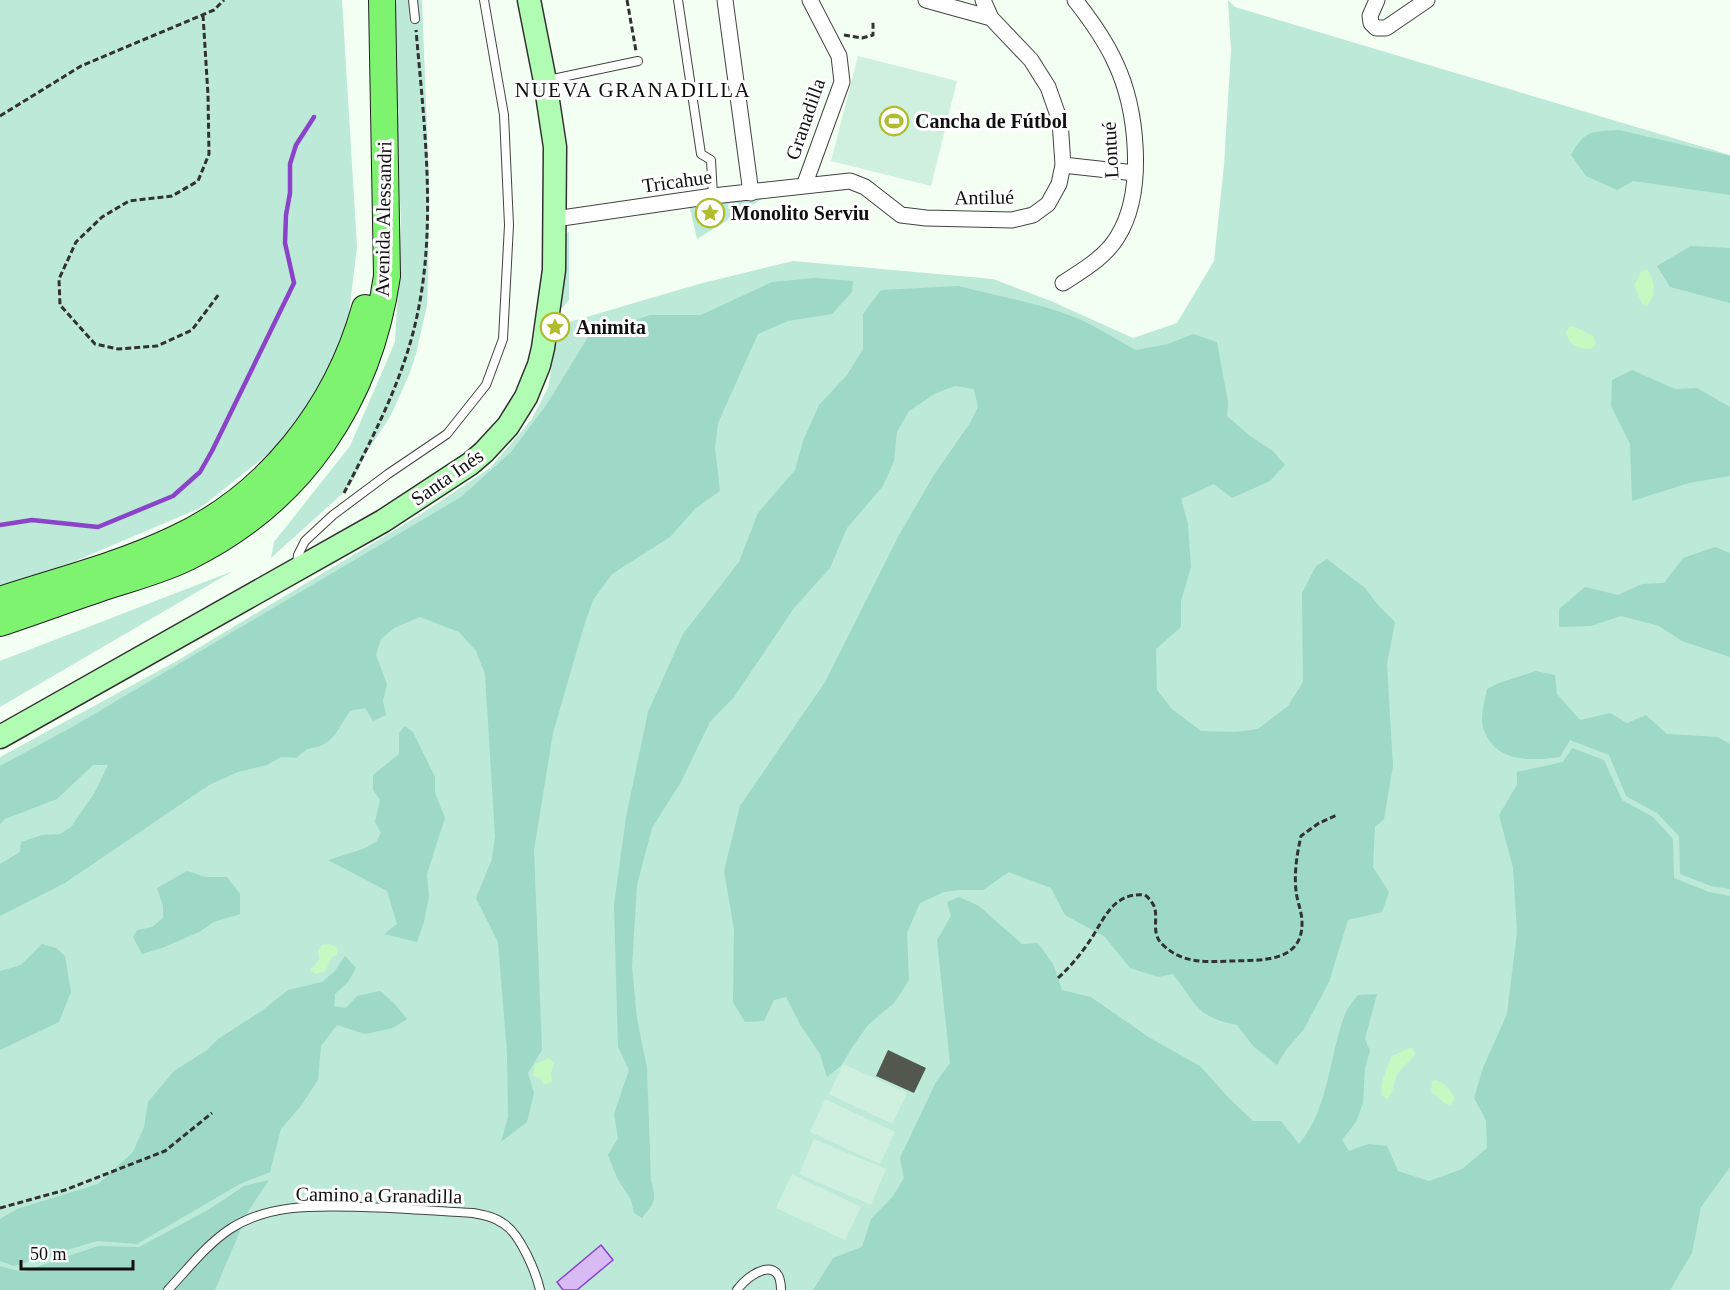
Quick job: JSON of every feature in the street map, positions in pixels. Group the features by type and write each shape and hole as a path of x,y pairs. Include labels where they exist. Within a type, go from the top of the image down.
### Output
{"main road":[{"name":"Avenida Alessandri","path":"0,600 151,550 199,527 242,497 281,461 299,441 329,397 341,374 360,324 372,272 374,233 365,0"},
{"name":"Avenida Alessandri","path":"0,623 162,568 233,532 274,499 312,459 328,436 352,394 367,360 382,305 387,276 382,0"},
{"name":"Santa Inés","path":"0,737 383,521 470,464 508,426 518,412 533,381 543,348 554,270 555,147 529,0"}],"street":[{"path":"725,0 751,193"},
{"name":"Granadilla","path":"804,186 842,82 839,56 810,0"},
{"path":"926,0 991,18"},
{"name":"Antilué","path":"804,186 850,181 865,187 902,215 926,218 1012,220 1033,215 1048,204 1059,184 1063,165 1060,121 1048,87 1030,60 991,18 983,0"},
{"name":"Lontué","path":"1064,284 1098,260 1118,236 1130,208 1135,173 1134,133 1126,91 1115,61 1076,0"},
{"path":"1377,0 1370,16 1371,23 1376,28 1386,28 1426,0"},
{"path":"1063,165 1135,173"},
{"name":"Tricahue","path":"555,219 713,196 804,186"}],"lane":[{"path":"413,0 415,19"},
{"path":"296,570 298,555 305,541 333,515 447,434 486,385 502,339 509,225 504,115 484,0"},
{"path":"678,0 701,154 711,160 713,196"},
{"path":"545,81 638,61"},
{"name":"Camino a Granadilla","path":"168,1290 212,1244 231,1229 273,1211 299,1207 462,1212 494,1218 507,1225 526,1252 540,1290"},
{"path":"737,1290 754,1273 765,1269 777,1275 781,1290"}],"path":[{"path":"0,116 81,66 214,10 224,0"},
{"path":"627,0 638,61"},
{"path":"203,15 209,154 198,182 172,196 129,201 102,217 76,242 59,279 59,288 60,305 95,344 118,349 157,345 192,330 219,294"},
{"path":"827,33 862,38 873,35 873,22"},
{"path":"1058,978 1073,964 1092,937 1101,919 1113,906 1126,897 1137,894 1145,895 1154,904 1156,912 1154,926 1161,943 1180,958 1199,962 1245,961 1276,958 1291,951 1300,940 1302,921 1296,892 1295,866 1301,836 1319,823 1337,815"},
{"path":"0,1208 64,1190 165,1150 212,1113"}],"shaded area":[{"path":"0,0 342,0 357,247 346,337 293,434 200,508 73,562 0,587"},
{"path":"393,0 422,0 429,182 427,305 409,375 391,415 367,452 354,479 343,493 271,558 274,542 350,446 395,342 401,224"},
{"path":"1228,0 1235,7 1730,155 1730,1290 0,1290 0,757 175,662 418,516 490,468 531,420 548,388 559,325 699,284 793,261 993,279 1051,301 1133,338 1177,323 1214,261 1224,165 1231,50"},
{"name":"Cancha de Fútbol","path":"858,56 957,81 931,186 831,161"},
{"path":"1619,130 1730,156 1730,195 1633,181 1617,190 1586,176 1571,155 1581,140 1590,133"},
{"path":"762,195 762,199 697,239 690,208"},
{"path":"569,232 569,300 557,314 565,233"},
{"path":"1691,246 1730,248 1730,303 1670,287 1657,266"},
{"path":"815,278 853,281 852,292 832,314 788,321 758,334 718,423 715,448 720,491 695,509 670,537 612,574 593,600 584,626 553,733 534,850 542,1050 528,1073 534,1093 527,1122 501,1142 508,1117 507,1053 498,942 476,898 492,859 495,836 485,674 476,651 459,632 420,617 394,628 381,639 376,655 387,684 383,701 386,715 373,721 365,708 350,711 327,743 307,749 297,758 281,757 267,765 238,772 209,785 65,883 0,916 0,864 20,852 21,842 42,835 60,834 71,827 95,792 108,765 93,765 57,799 5,819 0,824 0,766 74,726 461,497 511,452 547,404 588,337 650,315 701,315 772,282"},
{"path":"959,286 1065,313 1136,350 1168,344 1193,334 1217,342 1228,402 1227,416 1250,436 1273,451 1285,465 1270,481 1232,498 1214,484 1181,499 1188,524 1191,567 1181,601 1181,627 1156,649 1157,690 1172,709 1201,731 1236,732 1258,729 1288,706 1303,682 1302,593 1316,566 1327,559 1365,588 1395,622 1387,664 1393,766 1384,819 1375,827 1373,867 1389,892 1382,912 1348,920 1329,982 1304,1029 1286,1050 1277,1065 1254,1047 1237,1025 1213,1018 1198,1008 1173,974 1158,977 1130,968 1105,937 1065,915 1051,888 1009,872 983,890 944,892 920,903 907,933 909,980 894,1003 868,1025 841,1066 827,1077 820,1054 801,1026 786,997 774,1000 764,1021 745,1022 733,1002 734,929 724,871 740,806 825,682 899,535 978,407 974,389 955,386 936,393 909,411 897,432 894,461 883,486 847,528 830,568 794,608 734,697 710,722 681,782 652,828 637,885 632,966 637,1019 647,1068 651,1181 654,1193 652,1204 642,1218 634,1213 631,1200 617,1178 608,1155 618,1138 614,1114 629,1070 618,1047 614,905 626,817 648,712 683,634 739,562 758,513 795,470 803,441 819,405 847,375 863,349 863,314 881,290"},
{"path":"1632,370 1675,389 1697,388 1730,407 1730,476 1689,483 1632,501 1630,444 1611,406 1612,380"},
{"path":"1715,547 1730,553 1730,657 1682,641 1659,626 1621,616 1591,626 1559,627 1559,609 1585,587 1618,595 1642,584 1664,583 1683,558"},
{"path":"233,571 0,707 0,661"},
{"path":"1536,671 1555,675 1557,694 1580,720 1610,713 1627,723 1646,715 1667,734 1718,737 1730,744 1730,889 1711,886 1680,874 1679,836 1657,813 1626,796 1609,755 1570,740 1560,757 1525,759 1504,753 1495,747 1488,739 1482,723 1487,689"},
{"path":"405,726 413,732 435,777 435,793 445,818 427,874 429,896 417,942 384,934 397,924 387,891 328,860 363,849 376,842 381,833 375,822 380,800 373,790 373,775 399,754 399,733"},
{"path":"1572,748 1604,760 1622,800 1653,817 1673,839 1674,878 1709,892 1730,896 1730,1167 1701,1207 1692,1253 1670,1290 813,1290 833,1258 862,1247 871,1219 893,1196 904,1178 900,1158 936,1082 950,1063 937,940 951,916 947,902 959,897 979,906 1022,944 1038,943 1053,964 1062,990 1091,997 1150,1038 1200,1066 1253,1121 1281,1121 1299,1144 1317,1115 1323,1099 1346,1011 1358,995 1377,994 1365,1039 1370,1051 1365,1068 1363,1103 1356,1122 1342,1140 1349,1151 1368,1144 1387,1146 1398,1171 1429,1181 1462,1169 1487,1148 1486,1120 1474,1098 1483,1068 1507,1014 1517,932 1513,868 1499,815 1517,785 1517,772 1563,762"},
{"path":"187,871 206,877 227,877 240,894 240,914 214,922 199,932 142,954 133,937 137,930 152,927 163,918 163,906 157,888"},
{"path":"42,944 56,948 65,956 71,992 59,1022 0,1050 0,971 21,965"},
{"path":"345,956 356,968 348,982 335,994 334,1006 346,1008 357,996 380,991 407,1019 393,1028 365,1034 337,1025 321,1046 318,1080 300,1107 281,1129 270,1172 240,1184 137,1244 97,1241 14,1266 0,1261 0,1219 17,1209 98,1184 133,1152 144,1127 148,1102 174,1071 207,1050 218,1039 263,1010 288,990 322,982 335,971"},
{"path":"843,1064 907,1093 892,1124 829,1094"},
{"path":"825,1099 895,1132 880,1164 810,1132"},
{"path":"814,1139 886,1169 871,1205 799,1174"},
{"path":"792,1174 861,1207 845,1240 776,1208"},
{"path":"269,1180 249,1210 215,1290 0,1290 0,1266 22,1272 98,1246 139,1247 208,1210 244,1186"},
{"path":"601,1245 613,1260 577,1290 563,1290 557,1282"}],"sand":[{"path":"1647,269 1652,278 1654,292 1647,305 1642,304 1634,285 1641,272"},
{"path":"1570,326 1593,335 1596,344 1591,349 1575,346 1569,341 1566,332"},
{"path":"329,944 338,948 338,954 332,957 325,972 315,974 310,970 319,960 318,951 322,945"},
{"path":"1412,1047 1415,1054 1397,1074 1387,1099 1382,1096 1382,1087 1392,1056"},
{"path":"549,1058 554,1063 551,1073 552,1082 544,1085 540,1078 533,1076 535,1064"},
{"path":"1434,1080 1444,1084 1451,1092 1455,1098 1451,1105 1446,1104 1431,1092"}],"building":[{"path":"888,1050 926,1068 914,1093 876,1076"}],"waterway":[{"path":"0,525 32,520 98,527 173,496 200,472 294,283 285,243 290,193 290,164 296,145 314,117"}],"place":[{"name":"Cancha de Fútbol","path":"894,121"},
{"name":"Monolito Serviu","path":"710,213"},
{"name":"Animita","path":"555,327"}],"district":[{"name":"NUEVA GRANADILLA","path":"633,90"}]}
